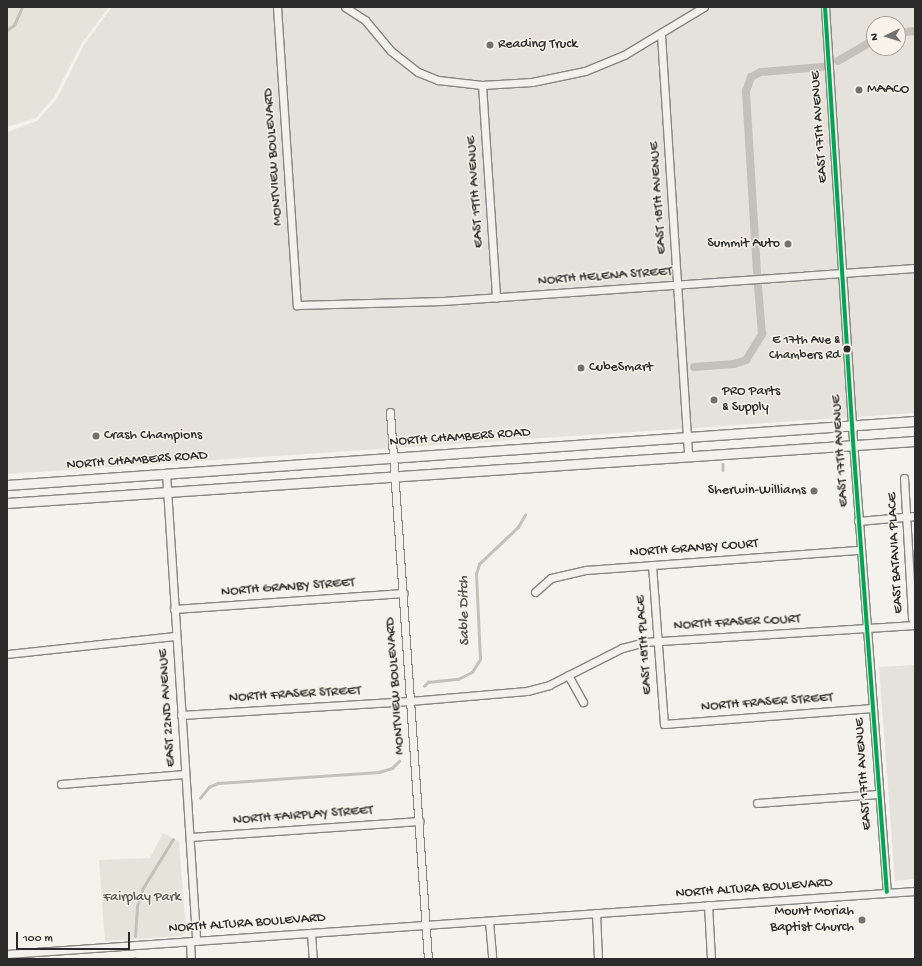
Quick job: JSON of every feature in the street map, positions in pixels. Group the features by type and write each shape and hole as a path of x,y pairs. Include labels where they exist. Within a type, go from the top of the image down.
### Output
{"main road":[{"name":"NORTH CHAMBERS ROAD","path":"7,485 915,421"},
{"path":"7,503 688,455 915,441"}],"street":[{"name":"MONTVIEW BOULEVARD","path":"277,7 298,305"},
{"path":"345,7 365,20 395,54 418,72 438,80 482,85 532,82 585,71 624,55 704,7"},
{"name":"EAST 17TH AVENUE","path":"825,7 860,550 878,794 887,892"},
{"name":"EAST 18TH AVENUE","path":"661,34 688,455"},
{"name":"EAST 19TH AVENUE","path":"482,85 496,298"},
{"name":"NORTH HELENA STREET","path":"298,305 351,302 399,304 915,268"},
{"name":"MONTVIEW BOULEVARD","path":"390,412 428,959"},
{"name":"EAST 22ND AVENUE","path":"166,473 190,837 193,941 191,959"},
{"name":"EAST BATAVIA PLACE","path":"904,478 912,618 915,625"},
{"path":"858,521 915,516"},
{"name":"NORTH GRANBY COURT","path":"535,592 546,581 568,573 652,565 860,550"},
{"name":"EAST 18TH PLACE","path":"652,565 664,724"},
{"name":"NORTH GRANBY STREET","path":"174,609 403,593"},
{"name":"NORTH FRASER COURT","path":"410,701 536,690 622,648 637,643 915,625"},
{"path":"7,654 176,636"},
{"path":"568,675 582,702"},
{"name":"NORTH FRASER STREET","path":"181,716 410,701"},
{"name":"NORTH FRASER STREET","path":"664,724 872,708"},
{"path":"61,784 185,774"},
{"path":"757,803 878,794"},
{"name":"NORTH FAIRPLAY STREET","path":"190,837 419,821"},
{"name":"NORTH ALTURA BOULEVARD","path":"7,954 915,891"},
{"path":"708,905 711,959"},
{"path":"596,913 598,959"},
{"path":"489,921 492,959"},
{"path":"311,933 313,959"}],"shaded area":[{"path":"112,7 915,7 915,413 7,474 7,132 37,121 57,99 84,45"},
{"path":"915,665 915,879 895,881 879,667"}],"green space":[{"path":"7,7 109,7 82,43 54,97 36,118 7,127"},
{"name":"Fairplay Park","path":"163,833 179,841 186,931 182,936 105,941 99,860 150,858"}],"waterway":[{"path":"7,30 14,25 22,7"},
{"name":"Sable Ditch","path":"906,32 915,31"},
{"name":"Sable Ditch","path":"838,61 866,45"},
{"path":"757,272 746,91 751,77 761,72 822,67"},
{"path":"694,367 734,364 746,360 762,334 758,286"},
{"path":"723,464 723,470"},
{"name":"Sable Ditch","path":"424,686 428,682 458,679 472,672 480,659 476,574 479,564 518,527 525,515"},
{"name":"Sable Ditch","path":"200,798 209,787 218,783 379,772 392,768 399,761"},
{"name":"Sable Ditch","path":"135,936 137,906 143,888 173,839"}],"transit line":[{"path":"825,7 854,455 887,892"}],"place":[{"name":"Reading Truck","path":"490,45"},
{"name":"MAACO","path":"859,90"},
{"name":"Summit Auto","path":"788,244"},
{"name":"E 17th Ave & Chambers Rd","path":"847,349"},
{"name":"CubeSmart","path":"581,368"},
{"name":"PRO Parts & Supply","path":"714,400"},
{"name":"Crash Champions","path":"96,436"},
{"name":"Sherwin-Williams","path":"814,491"},
{"name":"Mount Moriah Baptist Church","path":"862,920"}]}
